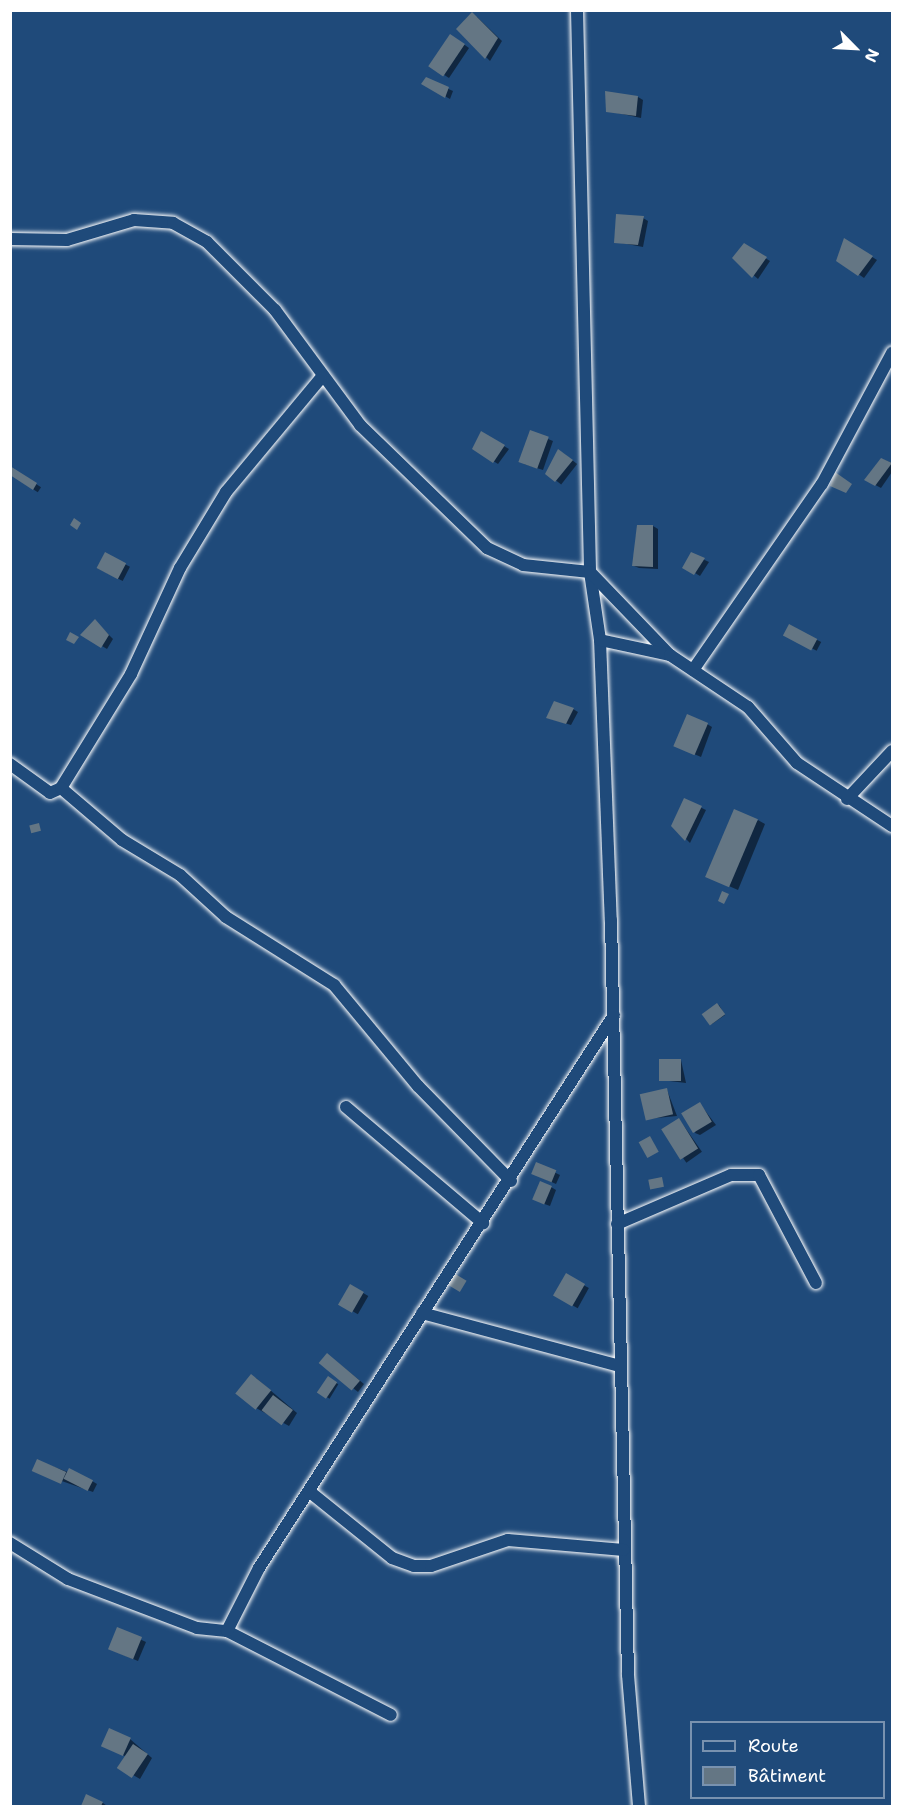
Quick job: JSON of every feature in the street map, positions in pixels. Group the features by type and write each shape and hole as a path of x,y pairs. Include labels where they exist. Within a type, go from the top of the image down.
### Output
{"street":[{"path":"577,10 590,572 600,640 614,1014 624,1550 639,1806"},
{"path":"10,239 67,240 134,220 173,223 207,242 275,310 321,378 360,425 487,548 523,565 590,572 670,655 748,707 796,763 847,799 892,826"},
{"path":"693,670 822,484 892,353"},
{"path":"10,764 50,793 61,788 131,674 180,568 226,492 321,378"},
{"path":"600,640 670,655"},
{"path":"847,799 892,751"},
{"path":"61,788 122,840 180,875 226,917 334,986 418,1086 511,1181"},
{"path":"227,1631 259,1568 310,1492 422,1313 511,1181 614,1014"},
{"path":"346,1107 483,1223"},
{"path":"617,1224 731,1175 759,1175 816,1283"},
{"path":"422,1313 620,1366"},
{"path":"310,1492 392,1558 414,1566 431,1566 508,1540 624,1550"},
{"path":"10,1543 68,1579 123,1602 197,1628 227,1631 391,1715"}],"building":[{"path":"472,12 498,38 485,59 456,29"},
{"path":"450,34 465,44 443,76 428,66"},
{"path":"426,77 449,87 445,98 421,84"},
{"path":"605,91 638,96 636,116 606,112"},
{"path":"616,214 644,216 638,245 614,243"},
{"path":"844,238 873,256 858,276 836,261"},
{"path":"744,243 767,257 752,278 732,258"},
{"path":"530,430 549,437 537,469 518,462"},
{"path":"481,431 505,445 493,463 472,449"},
{"path":"558,449 573,460 555,482 545,474"},
{"path":"881,458 892,463 875,486 864,480"},
{"path":"10,466 37,483 33,490 10,475"},
{"path":"835,472 852,484 846,493 830,486"},
{"path":"74,518 81,523 77,530 70,525"},
{"path":"637,525 653,525 653,567 632,566"},
{"path":"105,552 126,563 118,579 97,568"},
{"path":"691,552 705,558 694,575 682,568"},
{"path":"95,619 109,635 101,648 80,635"},
{"path":"789,624 817,639 811,651 783,635"},
{"path":"70,632 79,637 74,644 66,640"},
{"path":"554,701 574,708 566,724 546,718"},
{"path":"687,714 708,723 694,755 673,746"},
{"path":"684,798 702,806 685,841 671,826"},
{"path":"734,809 758,819 729,887 705,877"},
{"path":"39,823 41,831 31,833 29,825"},
{"path":"722,891 729,894 724,904 718,901"},
{"path":"717,1003 725,1014 710,1025 702,1014"},
{"path":"659,1059 681,1059 681,1081 659,1081"},
{"path":"667,1088 673,1114 646,1121 640,1094"},
{"path":"700,1102 712,1122 693,1133 681,1113"},
{"path":"679,1118 698,1149 680,1160 661,1129"},
{"path":"650,1136 659,1152 647,1158 639,1142"},
{"path":"536,1162 556,1170 552,1182 531,1174"},
{"path":"662,1177 664,1187 650,1189 648,1180"},
{"path":"540,1181 552,1186 544,1204 532,1199"},
{"path":"452,1272 467,1281 460,1292 445,1283"},
{"path":"566,1273 585,1284 572,1307 553,1296"},
{"path":"350,1284 364,1292 352,1313 338,1305"},
{"path":"327,1353 360,1381 352,1391 319,1363"},
{"path":"251,1374 271,1390 255,1410 235,1393"},
{"path":"328,1376 337,1382 326,1399 317,1393"},
{"path":"273,1395 293,1410 282,1425 262,1410"},
{"path":"37,1459 66,1472 61,1484 32,1471"},
{"path":"69,1468 93,1480 88,1491 64,1479"},
{"path":"117,1627 142,1637 133,1659 108,1649"},
{"path":"109,1728 131,1738 123,1756 101,1746"},
{"path":"133,1744 148,1754 132,1778 117,1768"},
{"path":"86,1794 103,1802 101,1806 81,1806"}]}
